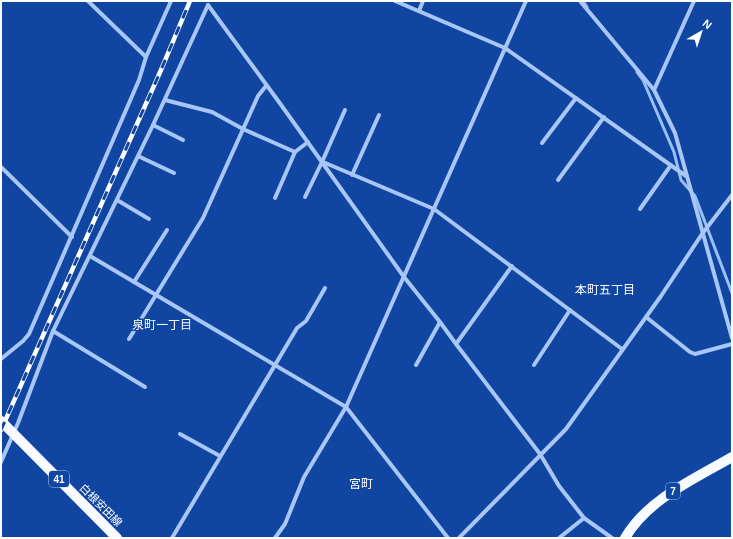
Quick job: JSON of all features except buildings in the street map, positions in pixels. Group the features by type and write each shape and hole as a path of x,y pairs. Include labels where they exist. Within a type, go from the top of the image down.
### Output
{"main road":[{"name":"白根安田線","path":"1,421 117,538"},
{"name":"7","path":"628,536 636,522 652,506 670,493 732,457"}],"street":[{"path":"88,1 146,57"},
{"path":"1,359 23,341 29,334 140,80 146,57 171,1"},
{"path":"395,1 505,48 686,176"},
{"path":"419,11 423,1"},
{"path":"275,538 285,524 304,477 346,407 526,1"},
{"path":"580,1 654,90 675,133 732,338"},
{"path":"654,90 694,1"},
{"path":"1,462 14,434 53,331 165,100 208,5 404,277 540,454 559,486 584,518 612,538"},
{"path":"129,339 203,218 258,96 266,86"},
{"path":"542,143 576,98"},
{"path":"165,100 212,112 243,129 295,152"},
{"path":"305,197 345,110"},
{"path":"352,175 379,114"},
{"path":"558,180 604,118"},
{"path":"153,125 183,140"},
{"path":"275,198 295,152 308,142"},
{"path":"138,156 174,173"},
{"path":"322,162 434,209 622,349"},
{"path":"640,209 671,166"},
{"path":"1,167 72,237"},
{"path":"459,538 566,429 646,317 702,234 730,201 732,194"},
{"path":"117,200 149,220"},
{"path":"134,282 167,230"},
{"path":"90,256 346,407 448,538"},
{"path":"456,344 512,266"},
{"path":"172,538 297,328 306,321 326,288"},
{"path":"534,365 570,310"},
{"path":"646,317 690,352 695,354 732,344"},
{"path":"416,365 440,322"},
{"path":"53,331 145,387"},
{"path":"180,434 220,456"},
{"path":"559,538 584,518"}],"waterway":[{"path":"583,1 587,7"},
{"path":"637,72 643,80 674,152 681,180 695,196 732,293"}],"railway":[{"path":"1,430 161,70 190,1"}],"district":[{"name":"本町五丁目","path":"605,290"},
{"name":"泉町一丁目","path":"162,325"},
{"name":"宮町","path":"361,484"}]}
